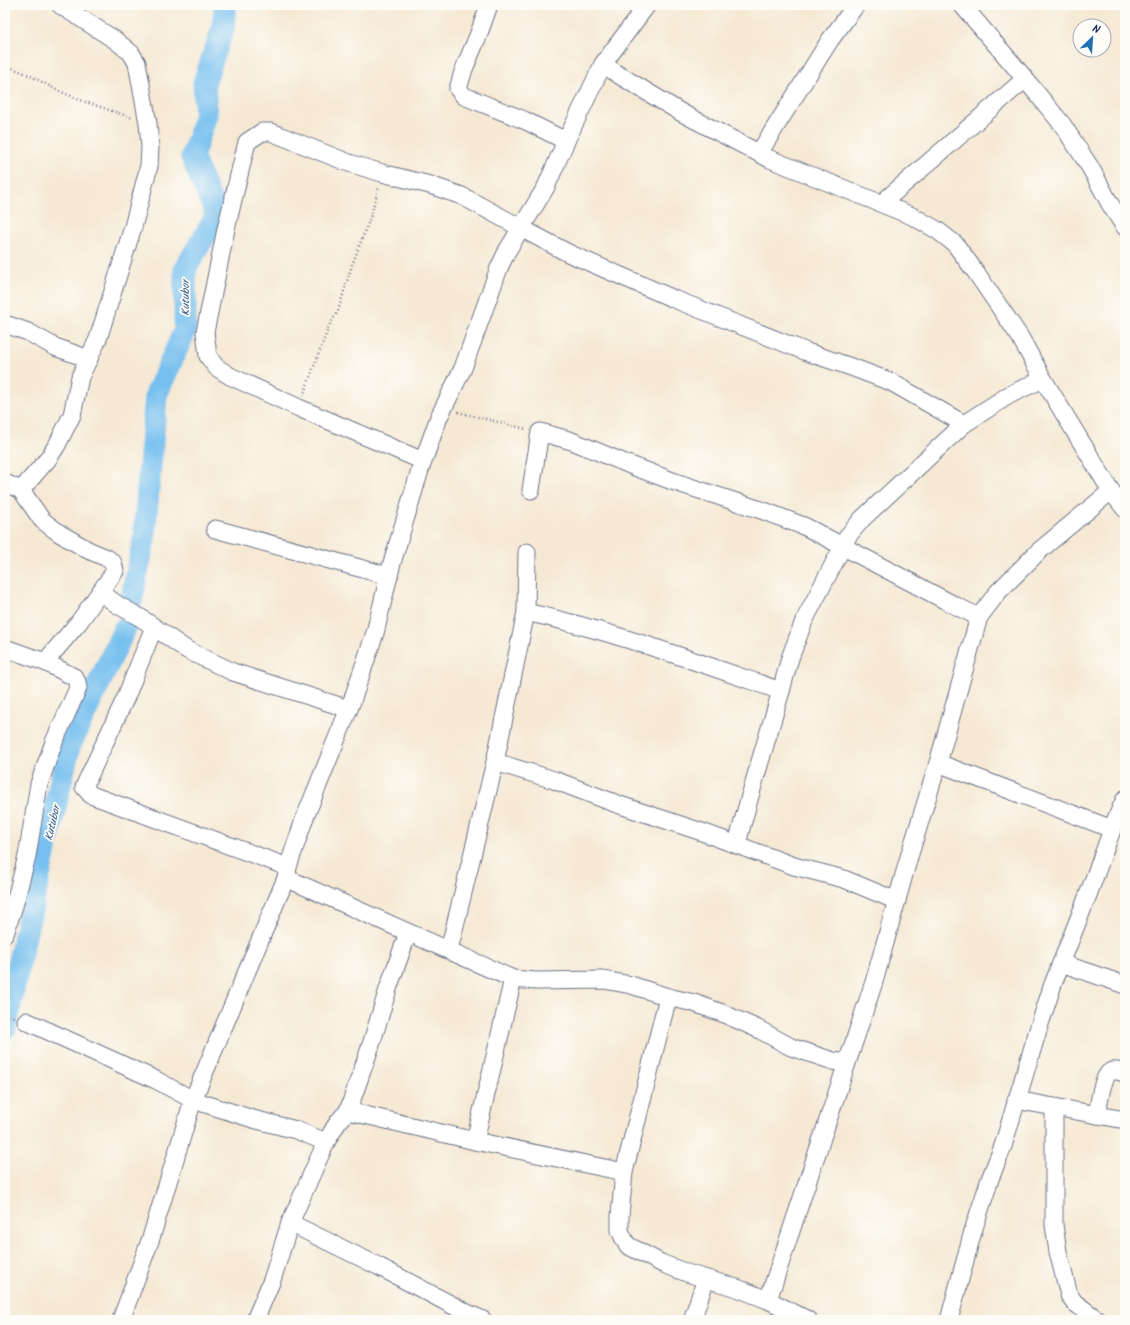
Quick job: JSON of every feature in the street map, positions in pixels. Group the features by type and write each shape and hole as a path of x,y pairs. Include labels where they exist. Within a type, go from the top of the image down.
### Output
{"street":[{"path":"21,490 48,459 72,415 80,377 98,339 133,228 148,166 150,147 148,123 137,63 131,53 115,40 60,5"},
{"path":"489,5 464,69 458,89 464,96 524,120 566,141"},
{"path":"121,1320 151,1238 193,1100 287,872 307,814 349,709 375,633 407,510 423,461 443,408 463,368 499,268 507,251 546,187 603,64 647,5"},
{"path":"759,153 830,40 856,5"},
{"path":"962,5 1062,124 1090,167 1110,204 1125,227"},
{"path":"603,64 682,113 759,153 912,216 937,230 955,244 1020,337 1043,379 1111,491 1125,509"},
{"path":"882,204 1025,79"},
{"path":"423,461 299,408 230,376 216,367 208,356 205,332 226,229 247,142 262,132 271,132 349,163 430,185 462,196 568,253 674,299 807,352 891,382 964,424"},
{"path":"5,324 28,332 55,347 89,359"},
{"path":"737,844 745,811 790,658 804,621 848,536 862,519 964,424 1009,395 1043,379"},
{"path":"531,490 540,432 572,441 675,482 764,511 806,527 979,617"},
{"path":"5,483 21,490 42,520 48,525 60,534 88,550 107,558 113,563 116,571 79,622 46,662"},
{"path":"768,1300 874,982 979,617 998,592 1039,551 1111,491"},
{"path":"215,529 389,576"},
{"path":"449,950 495,762 526,612 527,552"},
{"path":"100,592 187,650 234,672 349,709"},
{"path":"526,612 567,621 781,691"},
{"path":"154,627 126,697 84,787 91,795 287,872 408,933 513,979 536,981 604,980 631,985 722,1013 758,1029 791,1047 846,1064"},
{"path":"5,648 46,662 74,677 78,688 54,742 39,784 26,856 14,906 5,934"},
{"path":"495,762 554,780 617,804 737,844 794,866 844,879 897,901"},
{"path":"938,763 1112,829"},
{"path":"949,1320 973,1230 1003,1146 1038,1030 1061,963 1112,829 1125,799"},
{"path":"255,1320 272,1280 290,1224 326,1142 338,1122 348,1111 408,933"},
{"path":"1061,963 1125,985"},
{"path":"475,1141 513,979"},
{"path":"668,997 624,1172 620,1231 628,1245 661,1263 737,1288 768,1300 808,1320"},
{"path":"26,1021 156,1080 193,1100 253,1119 296,1130 326,1142"},
{"path":"1097,1115 1105,1078 1108,1073 1114,1070 1125,1073"},
{"path":"1016,1100 1125,1120"},
{"path":"1054,1107 1054,1224 1058,1252 1069,1295 1075,1303 1098,1320"},
{"path":"348,1111 475,1141 624,1172"},
{"path":"290,1224 378,1266 483,1320"},
{"path":"692,1320 706,1279"}],"path":[{"path":"5,65 80,100 148,123"},
{"path":"299,408 329,326 338,311 352,265 370,218 382,173"},
{"path":"443,408 540,432"}],"waterway":[{"name":"Kutubor","path":"131,602 144,539 156,395 185,330 185,269 217,215 192,157 206,115 204,83 223,28 225,5"},
{"name":"Kutubor","path":"5,1028 69,747 125,628"}]}
